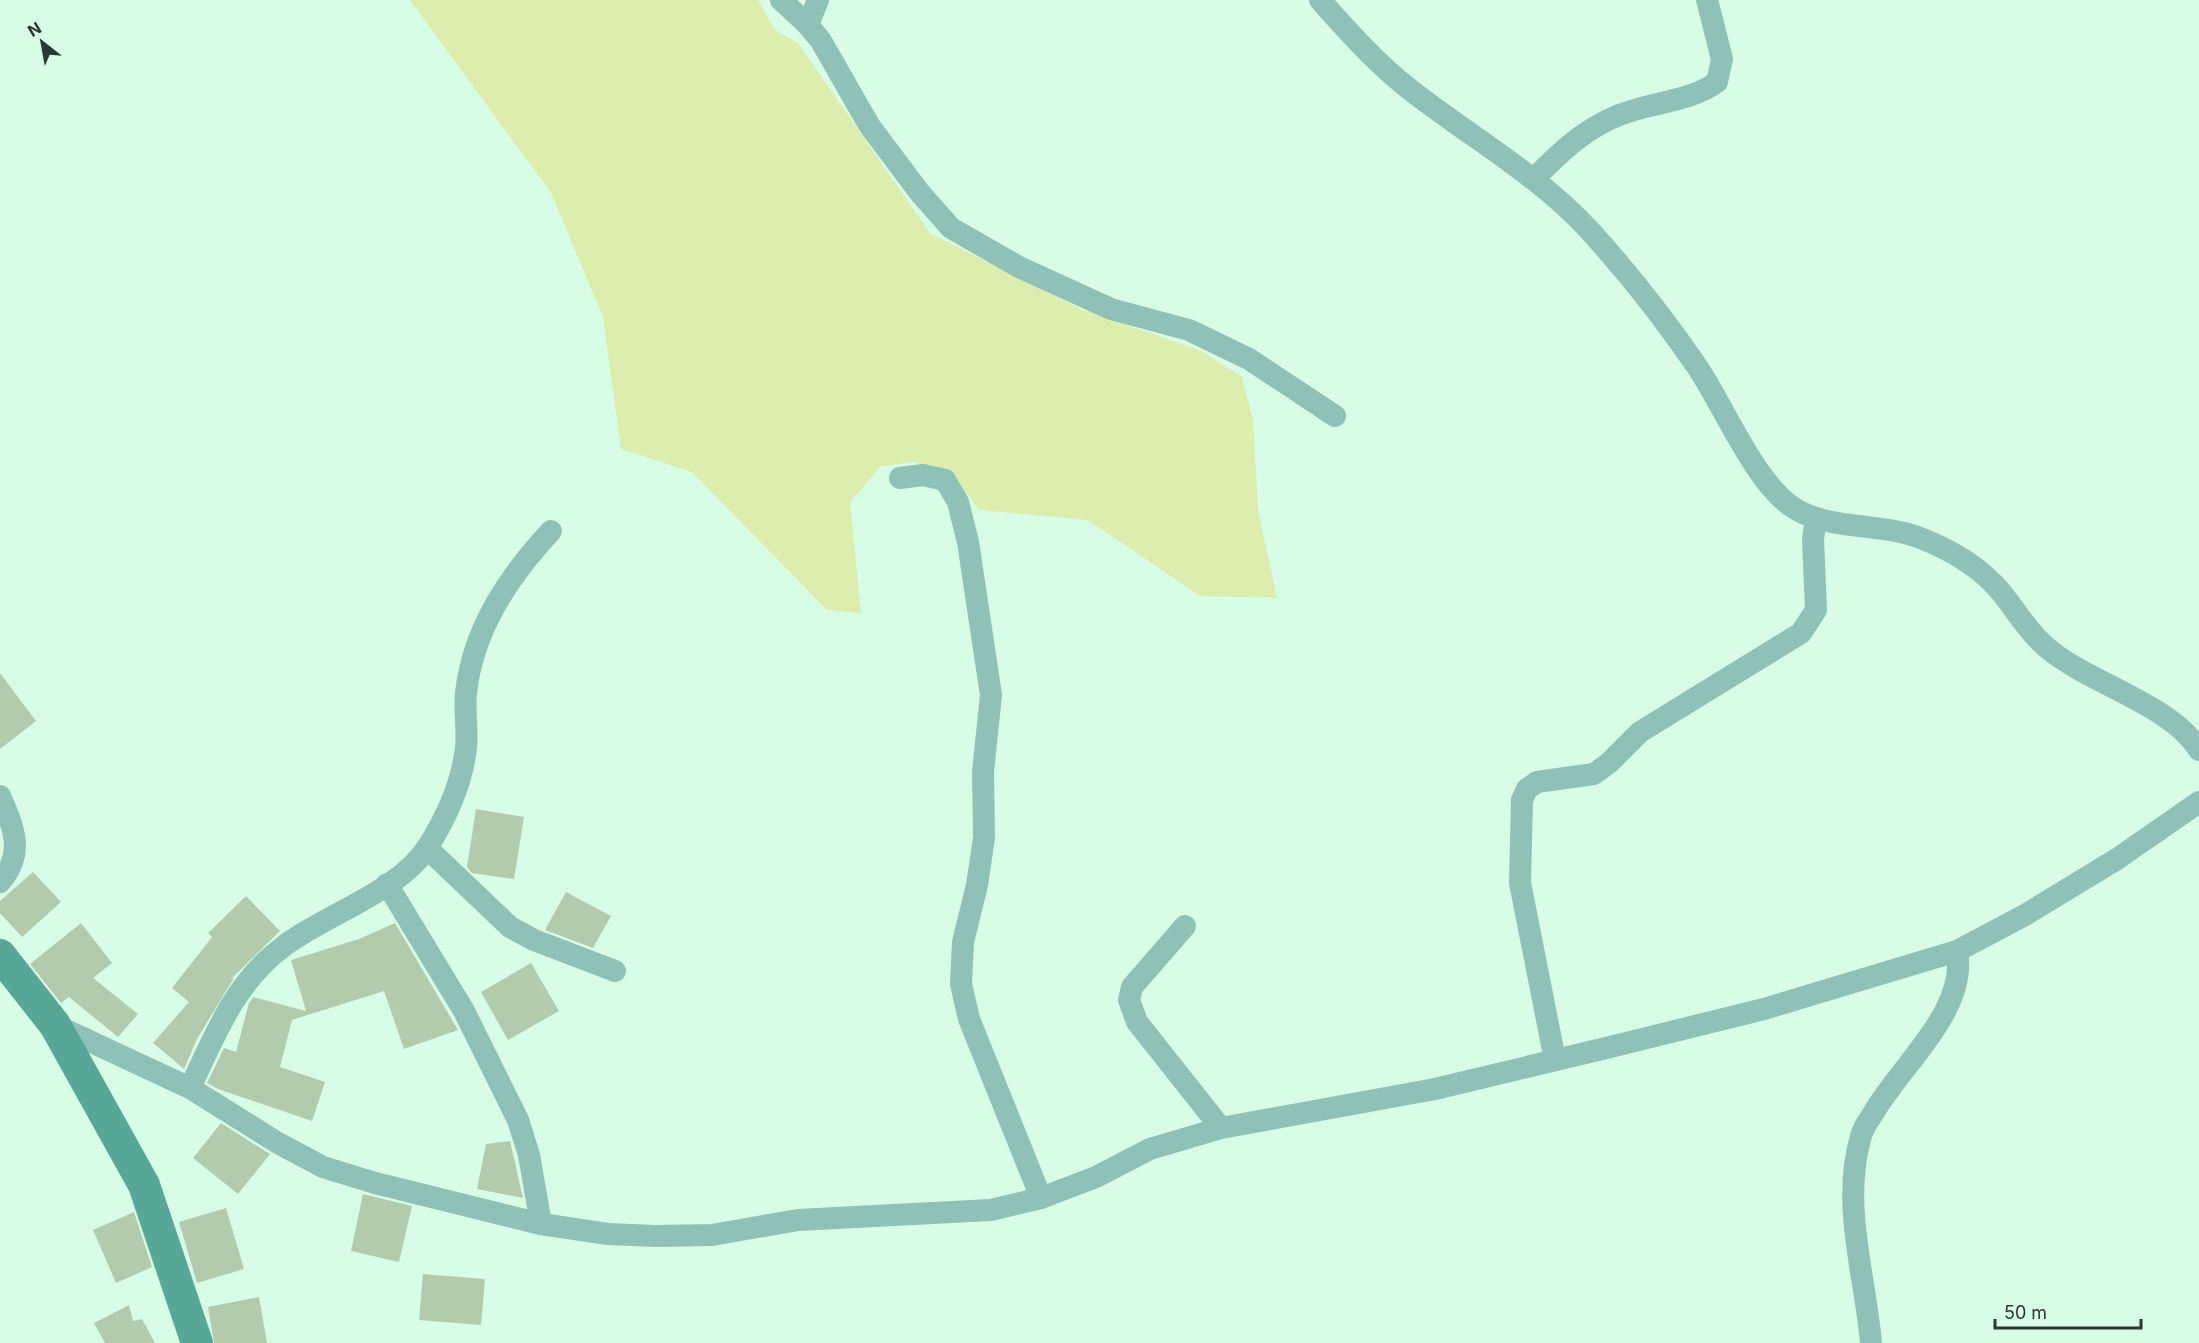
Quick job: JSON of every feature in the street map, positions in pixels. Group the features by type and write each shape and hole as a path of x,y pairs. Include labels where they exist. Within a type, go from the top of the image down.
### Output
{"street":[{"path":"781,0 808,25 821,41 869,125 920,193 951,228 1009,262 1111,309 1189,330 1249,359 1335,416"},
{"path":"808,25 818,0"},
{"path":"1320,0 1405,86 1534,179 1563,203 1593,235 1664,321 1697,367 1751,457 1776,493 1792,507 1816,519 1885,528 1920,538 1958,555 2000,590 2049,650 2068,664 2197,737"},
{"path":"1534,179 1565,147 1600,123 1632,110 1685,97 1717,82 1722,59 1707,0"},
{"path":"900,478 923,475 945,480 958,502 968,542 991,695 983,772 984,838 977,885 963,942 961,984 969,1019 1041,1198"},
{"path":"1555,1060 1520,883 1521,812 1522,800 1527,789 1537,782 1594,774 1609,763 1640,732 1801,633 1816,610 1813,539 1816,519"},
{"path":"190,1088 234,998 262,966 303,933 387,884 427,848 446,816 461,774 466,747 466,693 487,620 521,563 551,531"},
{"path":"0,796 12,828 16,854 14,863 0,882"},
{"path":"55,1025 190,1088 278,1143 323,1167 375,1183 541,1224 608,1234 712,1235 798,1220 991,1210 1041,1198 1096,1177 1150,1149 1221,1128 1436,1089 1764,1009 1957,951 2025,915 2117,859 2199,802"},
{"path":"427,848 510,927 534,940 615,971"},
{"path":"387,884 464,1011 518,1120 529,1155 541,1224"},
{"path":"1185,926 1132,987 1129,1000 1137,1022 1221,1128"},
{"path":"1871,1343 1851,1200 1861,1134 1881,1101 1954,997 1960,969 1957,951"},
{"path":"0,956 55,1025 144,1185 197,1343"}],"green space":[{"path":"410,0 758,0 775,30 798,43 930,233 1081,309 1200,350 1242,377 1253,420 1258,510 1277,598 1200,596 1088,520 979,510 955,477 914,462 881,466 850,502 861,613 827,610 692,472 621,449 603,317 551,193"}],"building":[{"path":"0,673 36,721 0,749"},
{"path":"476,809 524,817 514,879 472,873 467,867"},
{"path":"33,872 61,902 22,937 0,913 0,901"},
{"path":"566,892 611,916 593,948 545,930"},
{"path":"246,896 280,931 231,979 234,978 197,1039 184,1069 153,1043 189,1002 172,988 212,937 208,933"},
{"path":"81,923 112,963 93,978 138,1014 118,1037 69,997 61,1003 30,964"},
{"path":"395,923 458,1030 404,1049 384,991 292,1020 280,1067 325,1082 312,1121 218,1089 207,1083 224,1048 236,1052 249,1003 253,997 306,1011 291,960 359,939"},
{"path":"531,963 559,1011 508,1040 481,992"},
{"path":"221,1123 270,1154 238,1194 193,1158"},
{"path":"510,1141 523,1198 477,1189 486,1144"},
{"path":"363,1194 412,1206 399,1262 351,1251"},
{"path":"226,1208 244,1269 197,1283 179,1222"},
{"path":"134,1212 152,1267 116,1283 93,1230"},
{"path":"423,1274 485,1279 481,1325 419,1320"},
{"path":"259,1297 267,1343 214,1343 208,1307"},
{"path":"129,1305 133,1321 142,1319 155,1343 105,1343 94,1323"}]}
